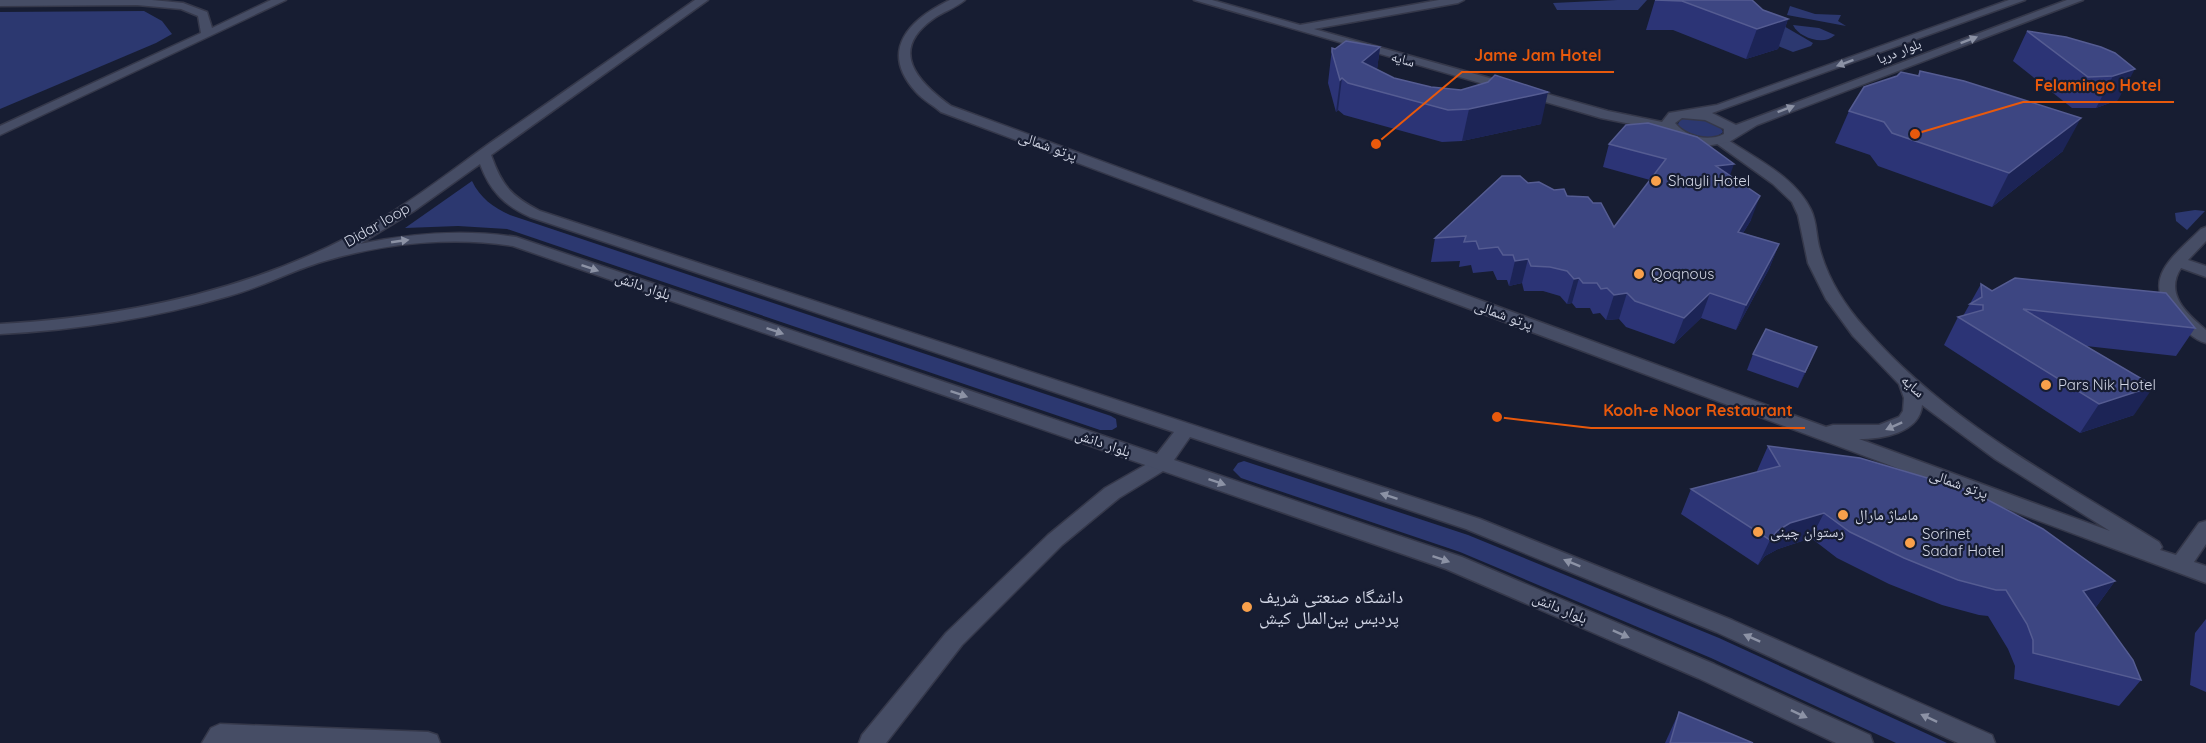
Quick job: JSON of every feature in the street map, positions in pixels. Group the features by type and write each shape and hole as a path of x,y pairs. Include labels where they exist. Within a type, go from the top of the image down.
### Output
{"street":[{"path":"0,131 280,0"},
{"name":"Didar loop","path":"0,329 103,320 166,307 249,284 322,256 382,225 702,0"},
{"name":"پرتو شمالی","path":"959,0 936,10 914,27 904,46 906,66 918,87 946,109 2206,575"},
{"name":"سایه","path":"1200,0 1606,115 1669,127 1690,139 1720,141 1790,190 1803,209 1812,249 1831,293 1868,343 1906,380 1953,420 2005,457 2180,566"},
{"path":"1300,28 1458,0"},
{"name":"بلوار دریا","path":"1690,114 1720,108 2019,0"},
{"name":"بلوار دریا","path":"1720,141 1752,122 2077,0"},
{"path":"0,3 137,2 183,6 203,14 207,34"},
{"path":"1669,127 1668,123 1674,116 1690,114 1718,120 1726,124 1733,132"},
{"path":"484,154 491,176 499,190 514,203 543,217 1473,524 1724,626 1983,743"},
{"path":"2206,232 2179,262 2166,281 2166,292 2183,318 2206,338"},
{"name":"بلوار دانش","path":"322,256 424,238 482,237 516,242 1454,563 1706,671 1860,743"},
{"path":"2179,262 2206,272"},
{"path":"0,339 41,327"},
{"path":"1801,426 1846,433 1868,433 1887,430 1901,424 1911,416 1915,405 1913,393 1906,380"},
{"path":"871,743 954,639 1055,540 1112,494 1161,463 1186,429"},
{"path":"2180,566 2206,528"},
{"path":"214,743 220,735 428,743"}],"shaded area":[{"path":"1647,0 1638,10 1557,10 1553,3"},
{"path":"1790,6 1815,14 1841,15 1838,21 1846,26 1787,15"},
{"path":"144,11 162,21 172,34 156,43 0,109 0,12"},
{"path":"1782,25 1813,43 1811,46 1793,52 1745,33"},
{"path":"1793,25 1819,28 1835,35 1825,40 1812,39 1801,34"},
{"path":"1685,118 1712,122 1717,124 1723,132 1706,138 1693,136 1677,126 1680,120"},
{"path":"472,181 488,201 510,215 1111,416 1116,419 1117,427 1112,430 1100,430 507,229 458,226 405,228"},
{"path":"2205,211 2187,230 2176,221 2175,213"},
{"path":"1244,461 1468,535 1719,638 1947,743 1896,743 1711,658 1460,552 1241,478 1233,470 1238,463"}],"building":[{"path":"1655,0 1752,0 1763,10 1788,19 1757,29 1682,1"},
{"path":"2027,31 2066,37 2101,47 2115,53 2135,69 2113,76 2088,77"},
{"path":"1346,41 1380,47 1362,62 1394,78 1431,87 1461,90 1488,82 1495,75 1548,92 1469,109 1448,110 1348,83 1342,78 1340,80 1332,48 1335,49"},
{"path":"1920,71 1964,81 2081,118 2009,173 1892,133 1884,122 1849,111 1864,87 1897,76 1901,72 1919,76"},
{"path":"1648,123 1697,137 1734,164 1716,166 1760,196 1738,232 1779,244 1746,305 1710,293 1684,318 1635,301 1627,293 1614,295 1607,288 1601,289 1597,283 1583,283 1579,278 1574,279 1567,271 1531,266 1528,259 1515,261 1513,255 1503,255 1498,247 1479,249 1476,241 1464,242 1466,236 1435,238 1502,176 1520,176 1528,183 1539,182 1554,190 1564,189 1567,196 1588,197 1593,203 1601,203 1614,227 1666,159 1609,144 1626,125"},
{"path":"2015,278 2166,293 2195,328 2023,309 2154,386 2099,404 1958,317 1983,310 1983,305 1970,304 1982,297 1981,284 1992,291"},
{"path":"1766,329 1817,347 1805,372 1753,354"},
{"path":"1768,446 1860,458 1971,491 2043,529 2115,581 2083,591 2133,660 2141,680 2033,653 2033,640 2027,624 2006,590 1996,590 1958,580 1904,558 1850,532 1824,513 1790,523 1777,531 1770,540 1691,489 1780,466"},
{"path":"1679,712 1753,743 1670,743"}],"place":[{"name":"Felamingo Hotel","path":"1915,134"},
{"name":"Jame Jam Hotel","path":"1376,144"},
{"name":"Shayli Hotel","path":"1656,181"},
{"name":"Qoqnous","path":"1639,274"},
{"name":"Pars Nik Hotel","path":"2046,385"},
{"name":"Kooh-e Noor Restaurant","path":"1497,417"},
{"name":"ماساژ مارال","path":"1843,515"},
{"name":"رستوان چینی","path":"1758,532"},
{"name":"Sorinet Sadaf Hotel","path":"1910,543"},
{"name":"دانشگاه صنعتی شریف پردیس بین‌الملل کیش","path":"1247,607"}]}
